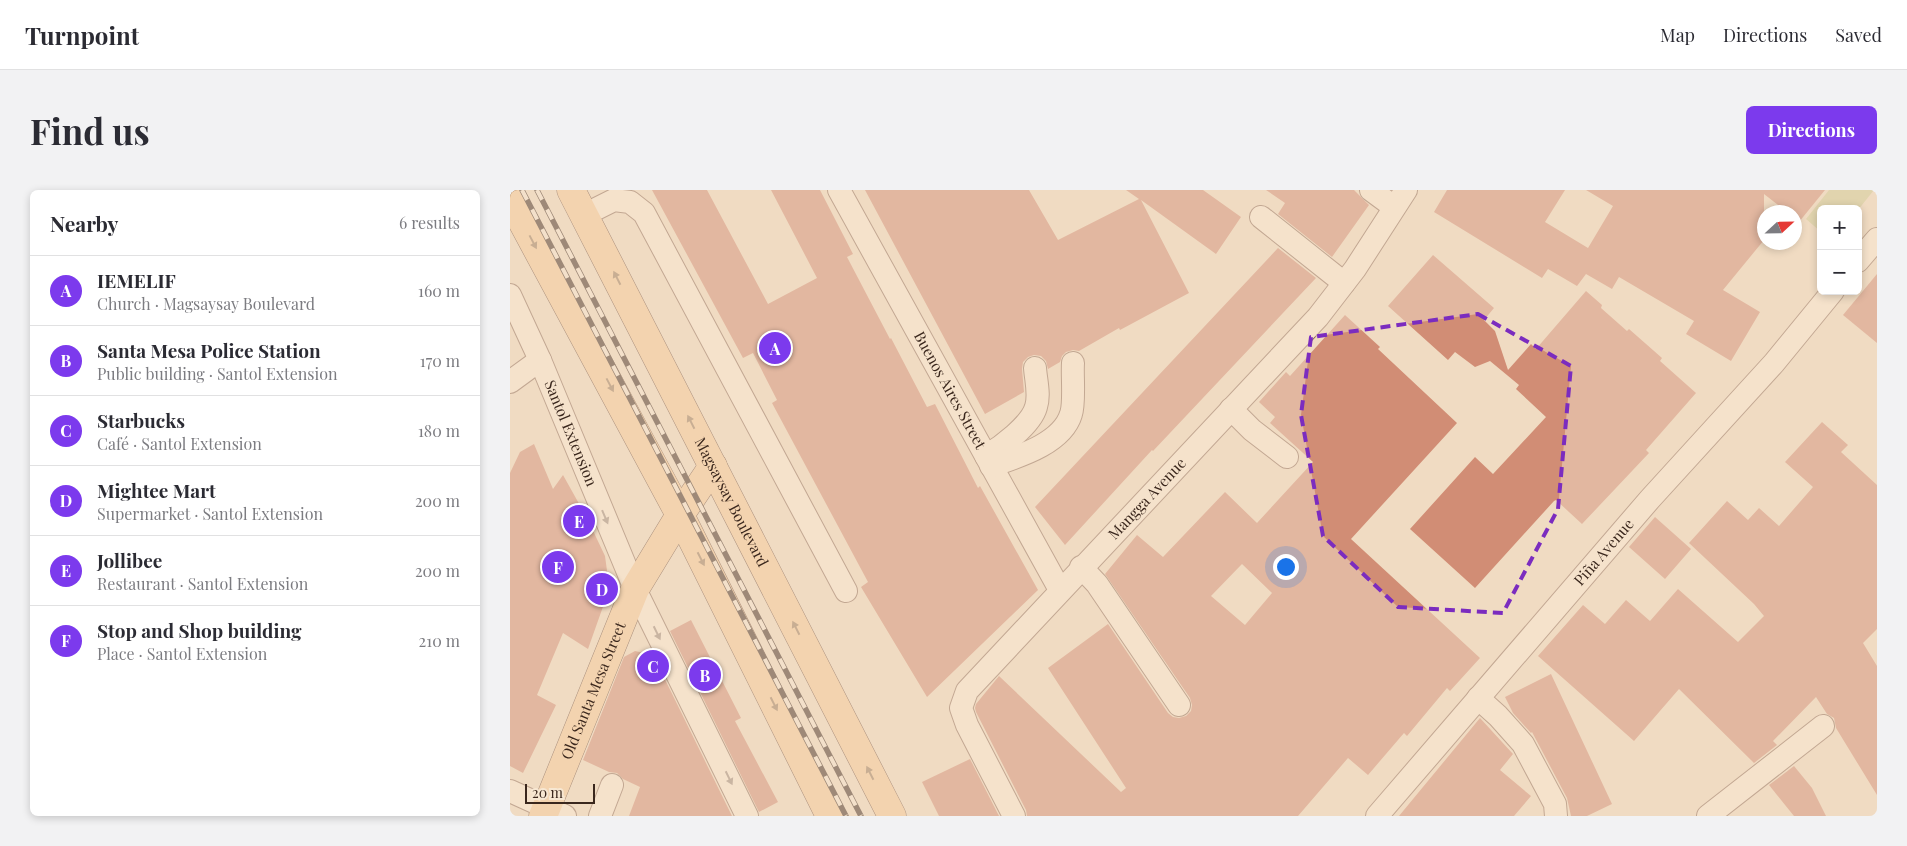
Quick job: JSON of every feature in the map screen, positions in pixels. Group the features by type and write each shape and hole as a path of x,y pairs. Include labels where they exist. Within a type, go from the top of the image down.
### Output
{"main road":[{"name":"Magsaysay Boulevard","path":"571,190 892,816"},
{"path":"510,199 680,515 830,816"},
{"name":"Old Santa Mesa Street","path":"552,813 635,589 680,515 713,466"}],"street":[{"name":"Buenos Aires Street","path":"839,190 1060,590"},
{"path":"1370,190 1400,199"},
{"name":"Mangga Avenue","path":"1014,816 967,725 961,708 967,691 1318,317 1344,283 1400,199"},
{"path":"584,214 614,200 630,202 644,213 846,591"},
{"path":"1261,216 1344,283"},
{"name":"Piña Avenue","path":"1377,816 1650,498 1780,356 1830,295"},
{"name":"Santol Extension","path":"510,296 540,360 635,589 747,816"},
{"path":"510,382 540,360"},
{"path":"989,461 1040,447 1065,425 1072,414 1073,363"},
{"path":"989,461 1029,420 1036,408 1038,393 1035,368"},
{"path":"1231,409 1252,430 1287,457"},
{"path":"1081,568 1097,584 1179,705"},
{"path":"1478,698 1504,722 1522,744 1555,804 1556,816"},
{"path":"1708,816 1823,726"},
{"path":"600,816 612,785"},
{"path":"510,791 552,813"}],"highlighted area":[{"path":"1478,314 1571,366 1558,509 1503,613 1398,607 1323,536 1301,415 1311,337"}],"shaded area":[{"path":"1829,190 1874,190 1862,205 1817,205"},
{"path":"1817,205 1817,229 1806,219"}],"building":[{"path":"652,190 707,190 768,304 817,278 771,190 820,190 853,254 847,257 927,407 935,404 978,488 980,486 1038,590 927,697 861,587 868,582 772,403 777,400 753,353 743,358"},
{"path":"865,190 1029,190 1058,240 1139,199 1126,190 1203,190 1241,217 1216,254 1141,200 1189,293 1120,330 1119,328 1079,351 1066,352 1060,362 1048,369 1046,361 1041,356 1034,355 1028,357 1023,362 1022,369 1024,392 985,414"},
{"path":"1266,190 1354,190 1369,205 1332,257 1278,214 1285,203"},
{"path":"1447,190 1565,190 1545,222 1588,248 1613,206 1586,190 1825,190 1802,218 1802,205 1778,205 1764,194 1764,205 1757,205 1757,249 1723,290 1760,312 1731,361 1686,334 1694,321 1619,277 1612,289 1586,274 1577,286 1548,269 1542,278 1434,212"},
{"path":"1278,248 1316,278 1152,450 1065,545 1035,507"},
{"path":"1433,255 1494,308 1484,320 1495,331 1508,370 1531,344 1536,349 1586,291 1602,305 1601,308 1627,331 1629,329 1662,358 1660,361 1696,393 1646,450 1649,453 1582,524 1556,500 1554,501 1475,588 1410,529 1475,457 1493,474 1546,417 1516,389 1519,385 1490,361 1475,367 1455,352 1448,360 1388,306"},
{"path":"1877,274 1877,343 1843,315 1860,295 1862,295 1862,292"},
{"path":"1345,315 1380,347 1378,349 1457,423 1351,539 1480,658 1450,691 1447,688 1407,736 1404,733 1368,775 1348,758 1298,816 1027,816 1026,810 976,712 976,704 999,676 1121,792 1126,788 1048,668 1108,624 1168,713 1173,717 1179,718 1186,716 1191,711 1190,698 1105,574 1137,535 1163,557 1225,492 1257,523 1313,462 1270,423 1275,417 1259,402 1286,372 1290,376","holes":["1242,564 1272,593 1245,625 1211,596"]},
{"path":"1822,422 1848,445 1841,452 1877,485 1877,629 1863,643 1877,666 1877,795 1836,728 1834,718 1827,714 1816,697 1773,741 1777,745 1754,763 1679,689 1634,741 1538,656 1583,605 1605,624 1626,600 1650,621 1678,589 1738,642 1764,616 1754,604 1689,543 1727,501 1748,520 1759,508 1779,526 1813,487 1785,462"},
{"path":"534,444 553,489 563,475 587,518 605,556 608,578 605,601 588,649 563,633 537,695 556,705 523,773 510,766 510,473 520,452"},
{"path":"1655,517 1691,549 1665,579 1629,547"},
{"path":"691,620 741,718 735,721 778,802 759,812 670,631"},
{"path":"635,651 653,655 732,816 629,816 640,787 623,779 617,773 609,772 583,760 624,657"},
{"path":"1551,674 1612,804 1587,816 1571,816 1567,798 1532,732 1513,713 1505,697"},
{"path":"1480,718 1513,754 1500,770 1531,796 1514,816 1399,816"},
{"path":"970,759 999,816 939,816 922,782"},
{"path":"1794,766 1812,788 1826,816 1794,816 1769,785"}],"railway":[{"path":"522,190 846,816"},
{"path":"537,190 861,816"}],"place":[{"name":"IEMELIF","path":"775,348"},
{"name":"Jollibee","path":"579,521"},
{"name":"Stop and Shop building","path":"558,567"},
{"name":"Mightee Mart","path":"602,589"},
{"name":"Starbucks","path":"653,666"},
{"name":"Santa Mesa Police Station","path":"705,675"}]}
